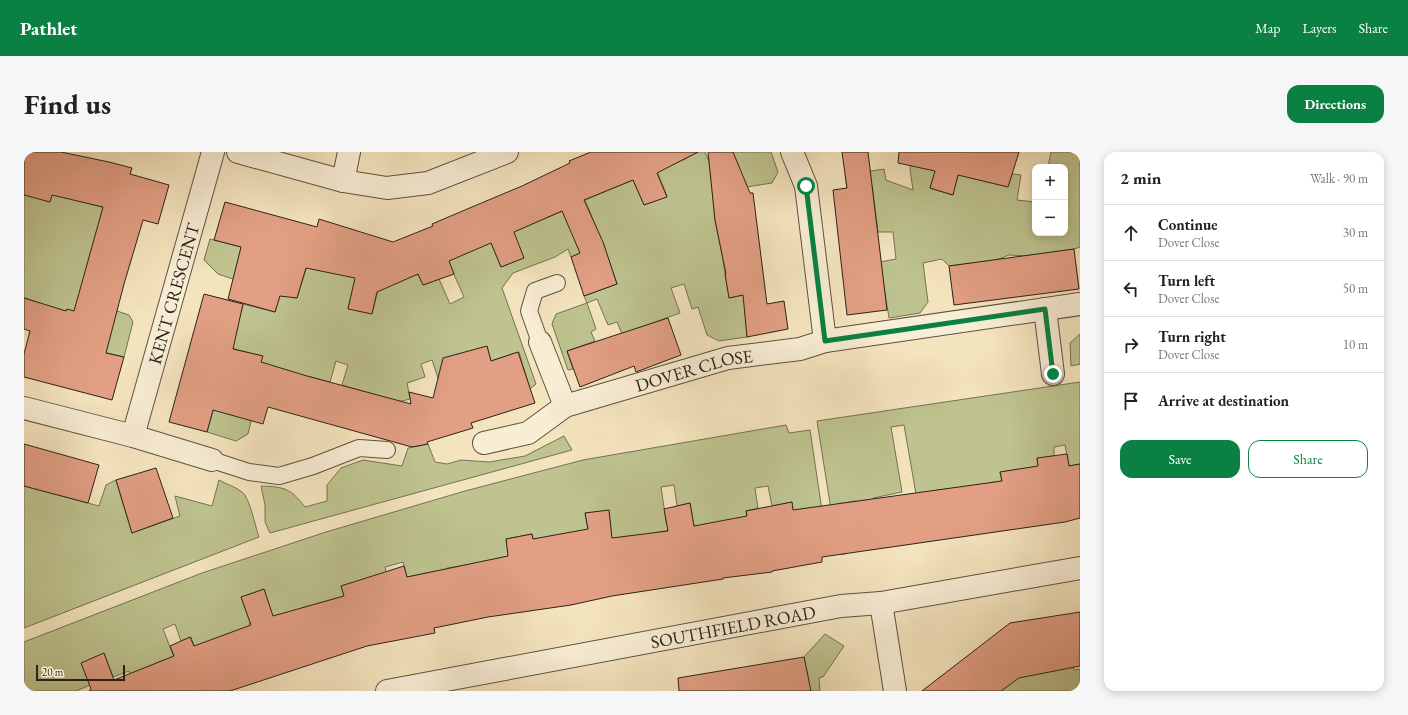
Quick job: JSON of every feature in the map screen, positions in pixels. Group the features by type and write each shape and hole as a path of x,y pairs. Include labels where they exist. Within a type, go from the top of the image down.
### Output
{"street":[{"name":"KENT CRESCENT","path":"133,436 213,152"},
{"path":"238,152 343,181 387,188 428,183 507,152"},
{"path":"343,181 349,152"},
{"path":"792,152 806,186 825,341"},
{"name":"DOVER CLOSE","path":"484,443 528,433 565,406 728,358 800,349 825,341 1080,304"},
{"path":"1045,309 1053,374"},
{"path":"540,342 565,406"},
{"path":"24,408 133,436 212,460"},
{"name":"SOUTHFIELD ROAD","path":"387,691 841,606 881,603 1080,568"},
{"path":"881,603 895,691"}],"lane":[{"path":"540,342 529,311 531,304 535,291 557,283"},
{"path":"212,460 249,472 279,476 313,466 358,448 387,450"}],"green space":[{"path":"698,152 705,152 715,176 733,152 771,152 778,172 772,183 734,189 713,198 715,220 729,298 744,295 747,337 719,341 707,335 698,307 692,309 684,284 671,288 680,313 622,334 617,322 608,325 597,299 587,303 584,296 617,284 603,243 571,257 568,249 555,257 513,273 502,288 536,384 530,389 519,352 491,361 487,346 441,387 432,360 421,364 425,377 407,383 410,399 398,402 342,385 348,365 336,361 330,382 307,376 254,408 248,434 236,441 207,432 217,397 259,368 262,356 231,348 243,304 275,312 280,295 218,274 204,260 210,239 242,247 284,295 297,298 307,266 356,276 348,308 372,314 380,282 391,285 418,274 423,285 439,279 450,304 464,297 448,261 491,242 501,267 523,258 513,232 563,211 597,229 585,200 633,180 644,205 667,196 656,169 683,160"},
{"path":"914,152 939,161 930,188 952,195 961,167 1021,175 1017,200 1032,202 1032,236 1068,236 1068,164 1049,164 1051,152 1080,152 1080,247 1026,256 1009,255 996,260 949,266 942,259 923,263 928,302 920,313 889,318 880,262 896,259 893,232 878,232 872,185 847,188 845,175 884,169 886,180 913,190 910,169"},
{"path":"55,186 79,201 121,212 92,249 117,311 129,315 133,322 124,357 99,351 67,309 57,347 29,335 37,302 25,298 24,302 24,195"},
{"path":"587,303 596,329 591,332 595,341 567,351 573,369 568,370 552,324 556,314"},
{"path":"1080,334 1080,364 1071,366 1070,343"},
{"path":"1080,382 1080,464 1069,466 1065,445 1054,447 1054,456 1037,459 1041,483 1021,469 1000,472 1002,481 993,482 995,492 916,494 904,425 891,427 902,492 873,498 877,513 859,515 856,501 837,504 845,554 838,554 817,421"},
{"path":"786,425 789,433 810,430 823,517 794,521 792,502 772,506 768,486 755,488 758,508 746,511 749,531 694,526 690,503 677,506 674,485 661,487 666,521 670,530 653,533 655,547 612,542 609,511 585,513 590,541 533,539 532,534 506,539 509,558 469,580 466,565 447,568 450,588 441,589 436,571 407,577 403,562 385,567 392,598 350,583 341,586 344,596 301,608 305,622 273,619 264,589 241,597 250,622 248,627 197,654 191,637 181,641 175,624 163,629 176,662 164,660 145,668 134,685 129,671 113,677 104,654 90,685 76,691 24,691 24,642 202,573 326,532 465,491 583,460"},
{"path":"564,436 572,450 270,533 265,522 265,505 261,486 282,488 291,492 305,507 327,501 327,485 341,468 363,460 402,466 408,448 428,444 435,462 447,464 461,460 489,462 525,456"},
{"path":"116,480 132,533 180,516 175,496 212,506 219,480 245,495 250,506 259,537 24,628 24,486 99,506 106,485"},
{"path":"825,634 844,646 823,677 819,678 820,691 797,691 809,681 804,657"},
{"path":"1073,667 1074,670 1080,669 1080,691 987,691 1003,689 1029,670"}],"building":[{"path":"24,152 61,152 109,162 132,168 130,174 169,185 158,224 143,220 124,284 106,353 124,357 112,400 24,377 24,354 30,331 24,329 24,298 66,311 67,309 74,311 103,207 52,195 50,202 24,195"},
{"path":"591,152 698,152 657,173 667,197 644,205 633,180 584,200 603,242 617,284 584,296 571,257 580,253 562,211 514,232 524,258 501,267 491,243 449,261 454,274 423,285 418,274 377,292 372,314 348,309 355,278 306,268 297,298 280,296 275,312 228,299 241,247 214,240 225,202 317,227 319,219 393,242 433,226 432,224 522,186 570,163 569,161"},
{"path":"708,152 733,152 750,193 753,193 767,304 784,301 788,329 747,337 743,295 729,298 726,274 715,220"},
{"path":"842,152 868,152 887,310 847,315 833,190 847,188"},
{"path":"899,152 1019,152 1008,187 958,175 953,195 930,188 935,171 898,163"},
{"path":"1074,249 1079,289 954,305 949,266"},
{"path":"204,294 243,304 233,349 263,356 261,362 411,404 409,392 433,398 443,358 487,346 491,361 518,352 535,403 471,423 473,428 427,442 428,444 412,447 268,407 263,424 213,410 207,432 169,422"},
{"path":"668,318 681,355 636,372 634,366 580,387 567,351"},
{"path":"24,444 99,465 88,503 24,486"},
{"path":"1067,454 1069,466 1080,464 1080,518 1065,522 822,557 822,562 772,572 723,578 612,596 571,605 488,617 434,628 435,633 367,646 230,691 89,691 91,689 81,663 104,653 114,680 174,656 170,646 190,637 194,646 251,625 241,597 264,589 273,616 344,596 341,586 404,566 407,577 508,556 506,539 532,534 533,539 588,529 585,513 609,510 612,538 668,531 664,509 690,503 694,526 747,516 746,511 792,502 793,510 1002,481 1000,472 1038,466 1037,458"},
{"path":"156,468 173,518 132,533 116,480"},
{"path":"1080,612 1080,666 1019,678 1001,691 922,691 1010,623"},
{"path":"804,657 811,691 679,691 678,678"}],"route":[{"path":"806,186 825,341 1045,309 1053,374"}]}
